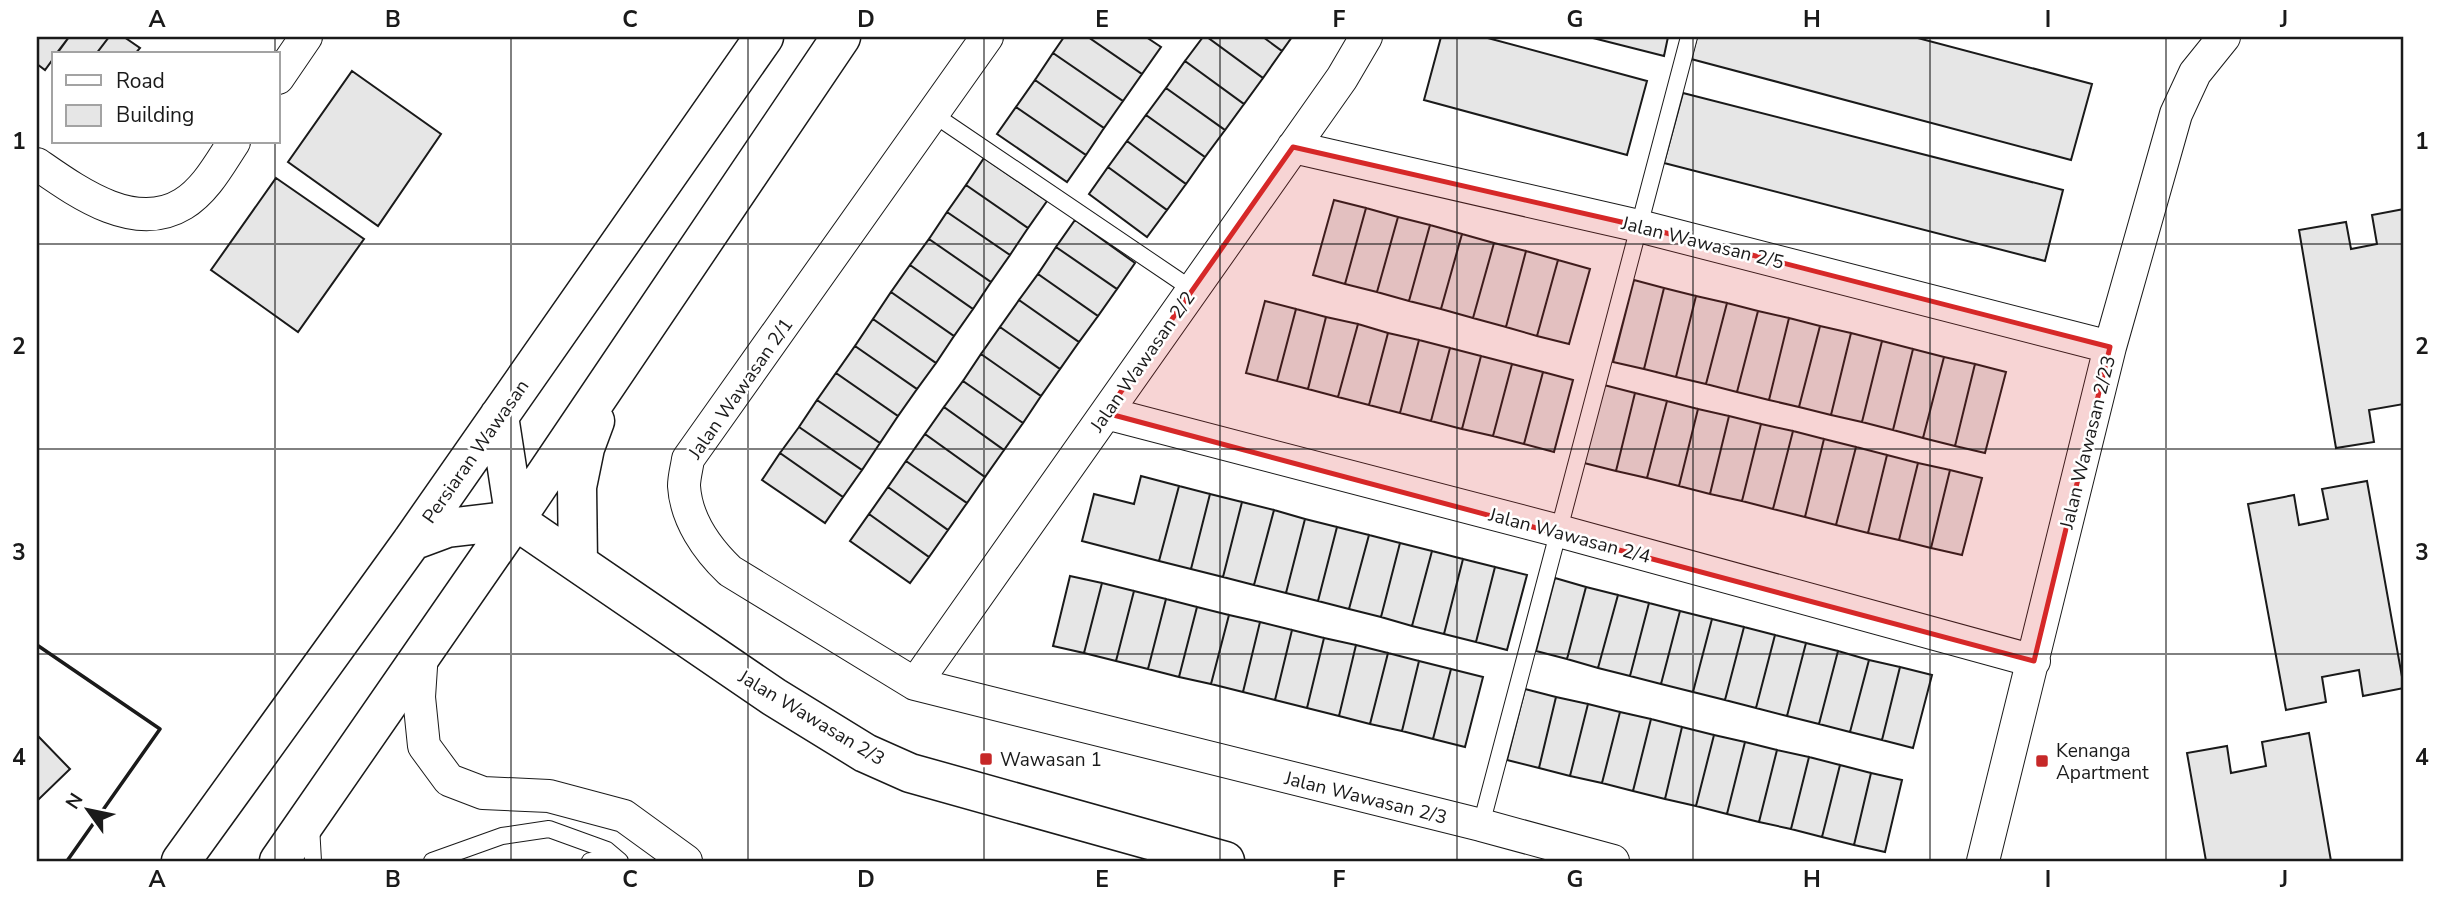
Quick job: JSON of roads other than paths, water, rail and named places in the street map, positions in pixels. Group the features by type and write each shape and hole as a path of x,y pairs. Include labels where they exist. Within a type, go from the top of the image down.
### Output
{"main road":[{"name":"Persiaran Wawasan","path":"181,861 412,541 764,37"},
{"path":"279,861 515,520 833,44"},
{"path":"578,564 577,487 585,448 613,374"},
{"path":"499,416 515,520"},
{"path":"412,541 447,528 515,520"},
{"name":"Jalan Wawasan 2/3","path":"515,520 774,697 865,754 910,774 1225,861"}],"street":[{"path":"280,75 306,37"},
{"name":"Jalan Wawasan 2/1","path":"915,684 730,571 709,551 689,510 684,485 688,459 987,37"},
{"name":"Jalan Wawasan 2/2","path":"915,684 1342,78 1366,37"},
{"name":"Jalan Wawasan 2/23","path":"1983,861 2110,346 2176,114 2195,74 2224,37"},
{"path":"37,164 80,194 108,207 136,213 163,212 184,203 208,180 233,144"},
{"name":"Jalan Wawasan 2/5","path":"1293,148 1639,226 2110,346"},
{"name":"Jalan Wawasan 2/4","path":"1106,413 1559,531 2034,662"},
{"path":"422,652 419,697 424,746 449,780 483,793 549,796 624,816 686,861"},
{"name":"Jalan Wawasan 2/3","path":"915,684 1481,825 1613,861"}],"lane":[{"path":"1481,825 1689,37"},
{"path":"933,114 1193,290"},
{"path":"310,816 313,861"},
{"path":"432,861 502,836 549,829 607,850 620,861"},
{"path":"590,861 600,861"}],"place":[{"name":"Wawasan 1","path":"986,759"},
{"name":"Kenanga Apartment","path":"2042,761"}]}
